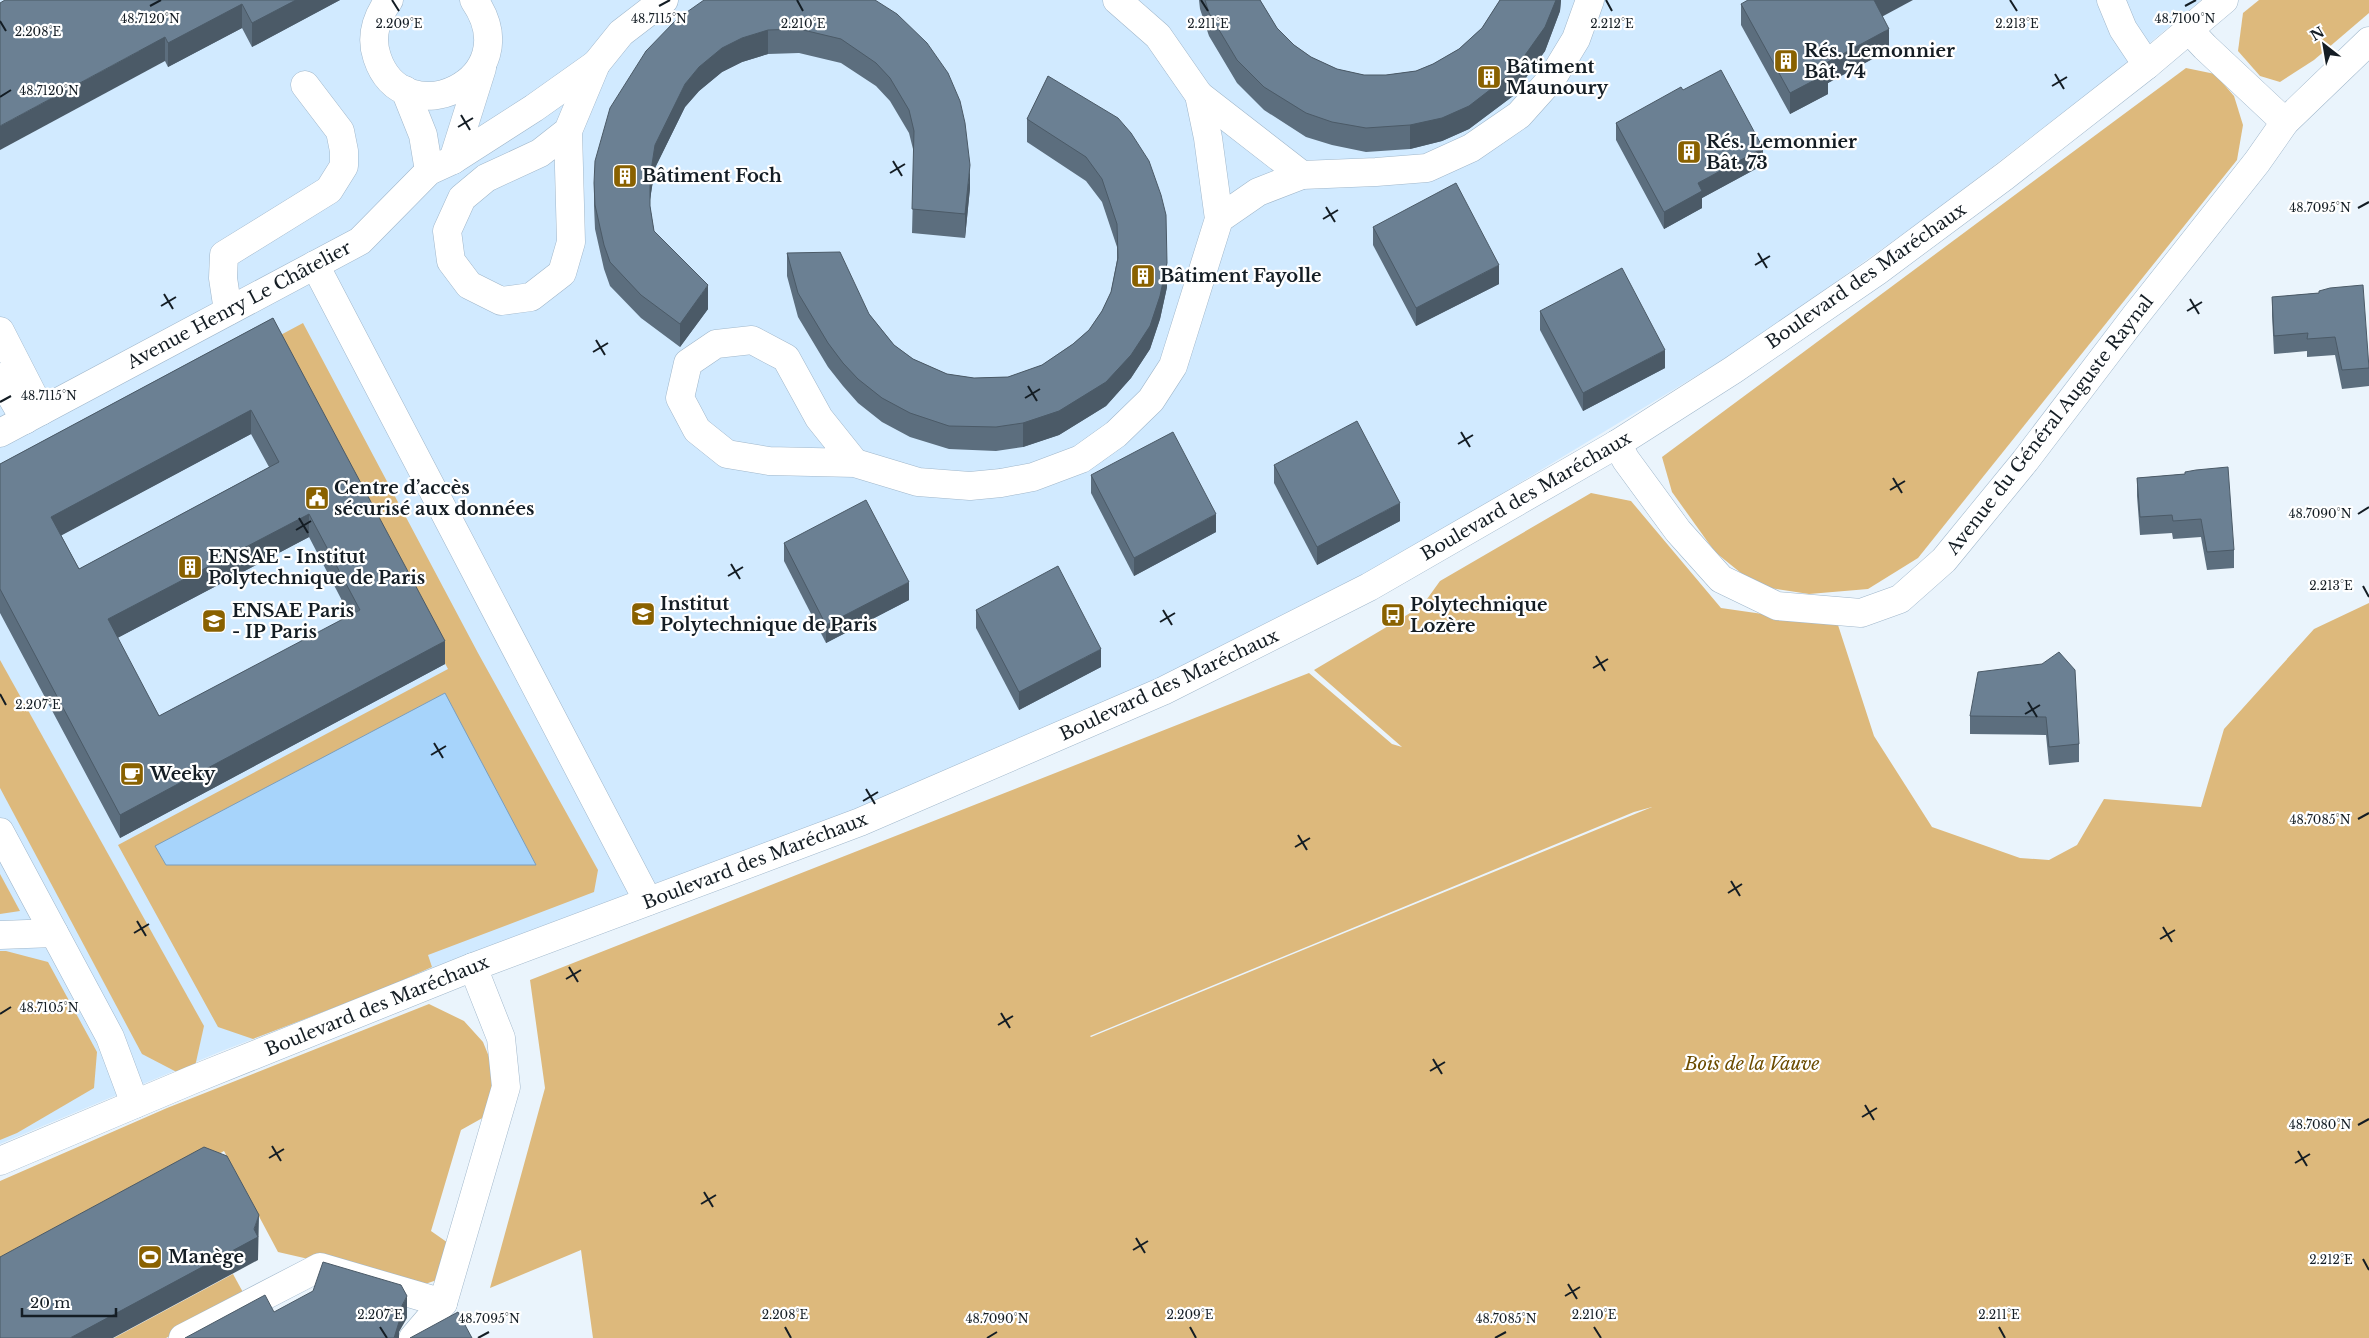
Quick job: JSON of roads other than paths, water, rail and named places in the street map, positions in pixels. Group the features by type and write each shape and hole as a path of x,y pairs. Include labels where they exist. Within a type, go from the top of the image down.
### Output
{"street":[{"path":"389,0 380,12 374,29 374,48 379,65 390,80 405,90 423,96 441,96 457,90 472,79 483,65"},
{"path":"568,131 540,153 486,178 462,198 446,231 451,261 468,285 501,301 531,297 562,273 571,242 568,131 596,64 621,33 664,0"},
{"path":"1117,0 1158,36 1199,95 1302,175"},
{"path":"1219,219 1258,192 1302,175 1427,168 1472,148 1519,115 1553,77 1576,40 1590,0"},
{"path":"2111,0 2123,29 2147,65"},
{"name":"Boulevard des Maréchaux","path":"0,1161 135,1104 473,967 860,822 1163,691 1369,587 1617,444 1733,370 1876,272 2006,176 2147,65 2224,0"},
{"path":"453,160 488,49 488,32 482,5"},
{"path":"2189,30 2285,122"},
{"name":"Avenue du Général Auguste Raynal","path":"1617,444 1626,460 1678,530 1721,579 1777,606 1861,613 1900,599 1944,560 2054,426 2136,315 2257,162 2285,122 2369,41"},
{"name":"Avenue Henry Le Châtelier","path":"0,433 360,241 429,171 453,160 534,108 596,64"},
{"path":"228,311 223,278 224,255 328,190 344,166 344,151 340,131 305,85"},
{"path":"405,90 423,135 429,171"},
{"path":"855,463 819,418 786,358 752,340 716,344 688,363 680,398 697,430 727,454 769,460 855,463 918,482 970,486 1001,484 1033,477 1081,458 1116,434 1151,400 1173,366 1219,219 1208,138 1199,95"},
{"path":"315,265 648,900"},
{"path":"0,331 33,415"},
{"path":"0,377 33,415"},
{"path":"0,832 110,1037 135,1104"},
{"path":"0,935 54,932"},
{"path":"413,1338 443,1303 506,1087 500,1038 473,967"},
{"path":"183,1338 320,1267 443,1303"}],"water":[{"path":"445,693 536,865 166,865 155,846"}],"place":[{"name":"Rés. Lemonnier Bât. 74","path":"1786,61"},
{"name":"Bâtiment Maunoury","path":"1489,77"},
{"name":"Rés. Lemonnier Bât. 73","path":"1689,152"},
{"name":"Bâtiment Foch","path":"625,176"},
{"name":"Bâtiment Fayolle","path":"1143,276"},
{"name":"Centre d’accès sécurisé aux données","path":"317,498"},
{"name":"ENSAE - Institut Polytechnique de Paris","path":"190,567"},
{"name":"Institut Polytechnique de Paris","path":"643,614"},
{"name":"Polytechnique Lozère","path":"1393,615"},
{"name":"ENSAE Paris - IP Paris","path":"214,621"},
{"name":"Weeky","path":"132,774"},
{"name":"Manège","path":"150,1257"}],"park label":[{"name":"Bois de la Vauve","path":"1752,1064"}]}
